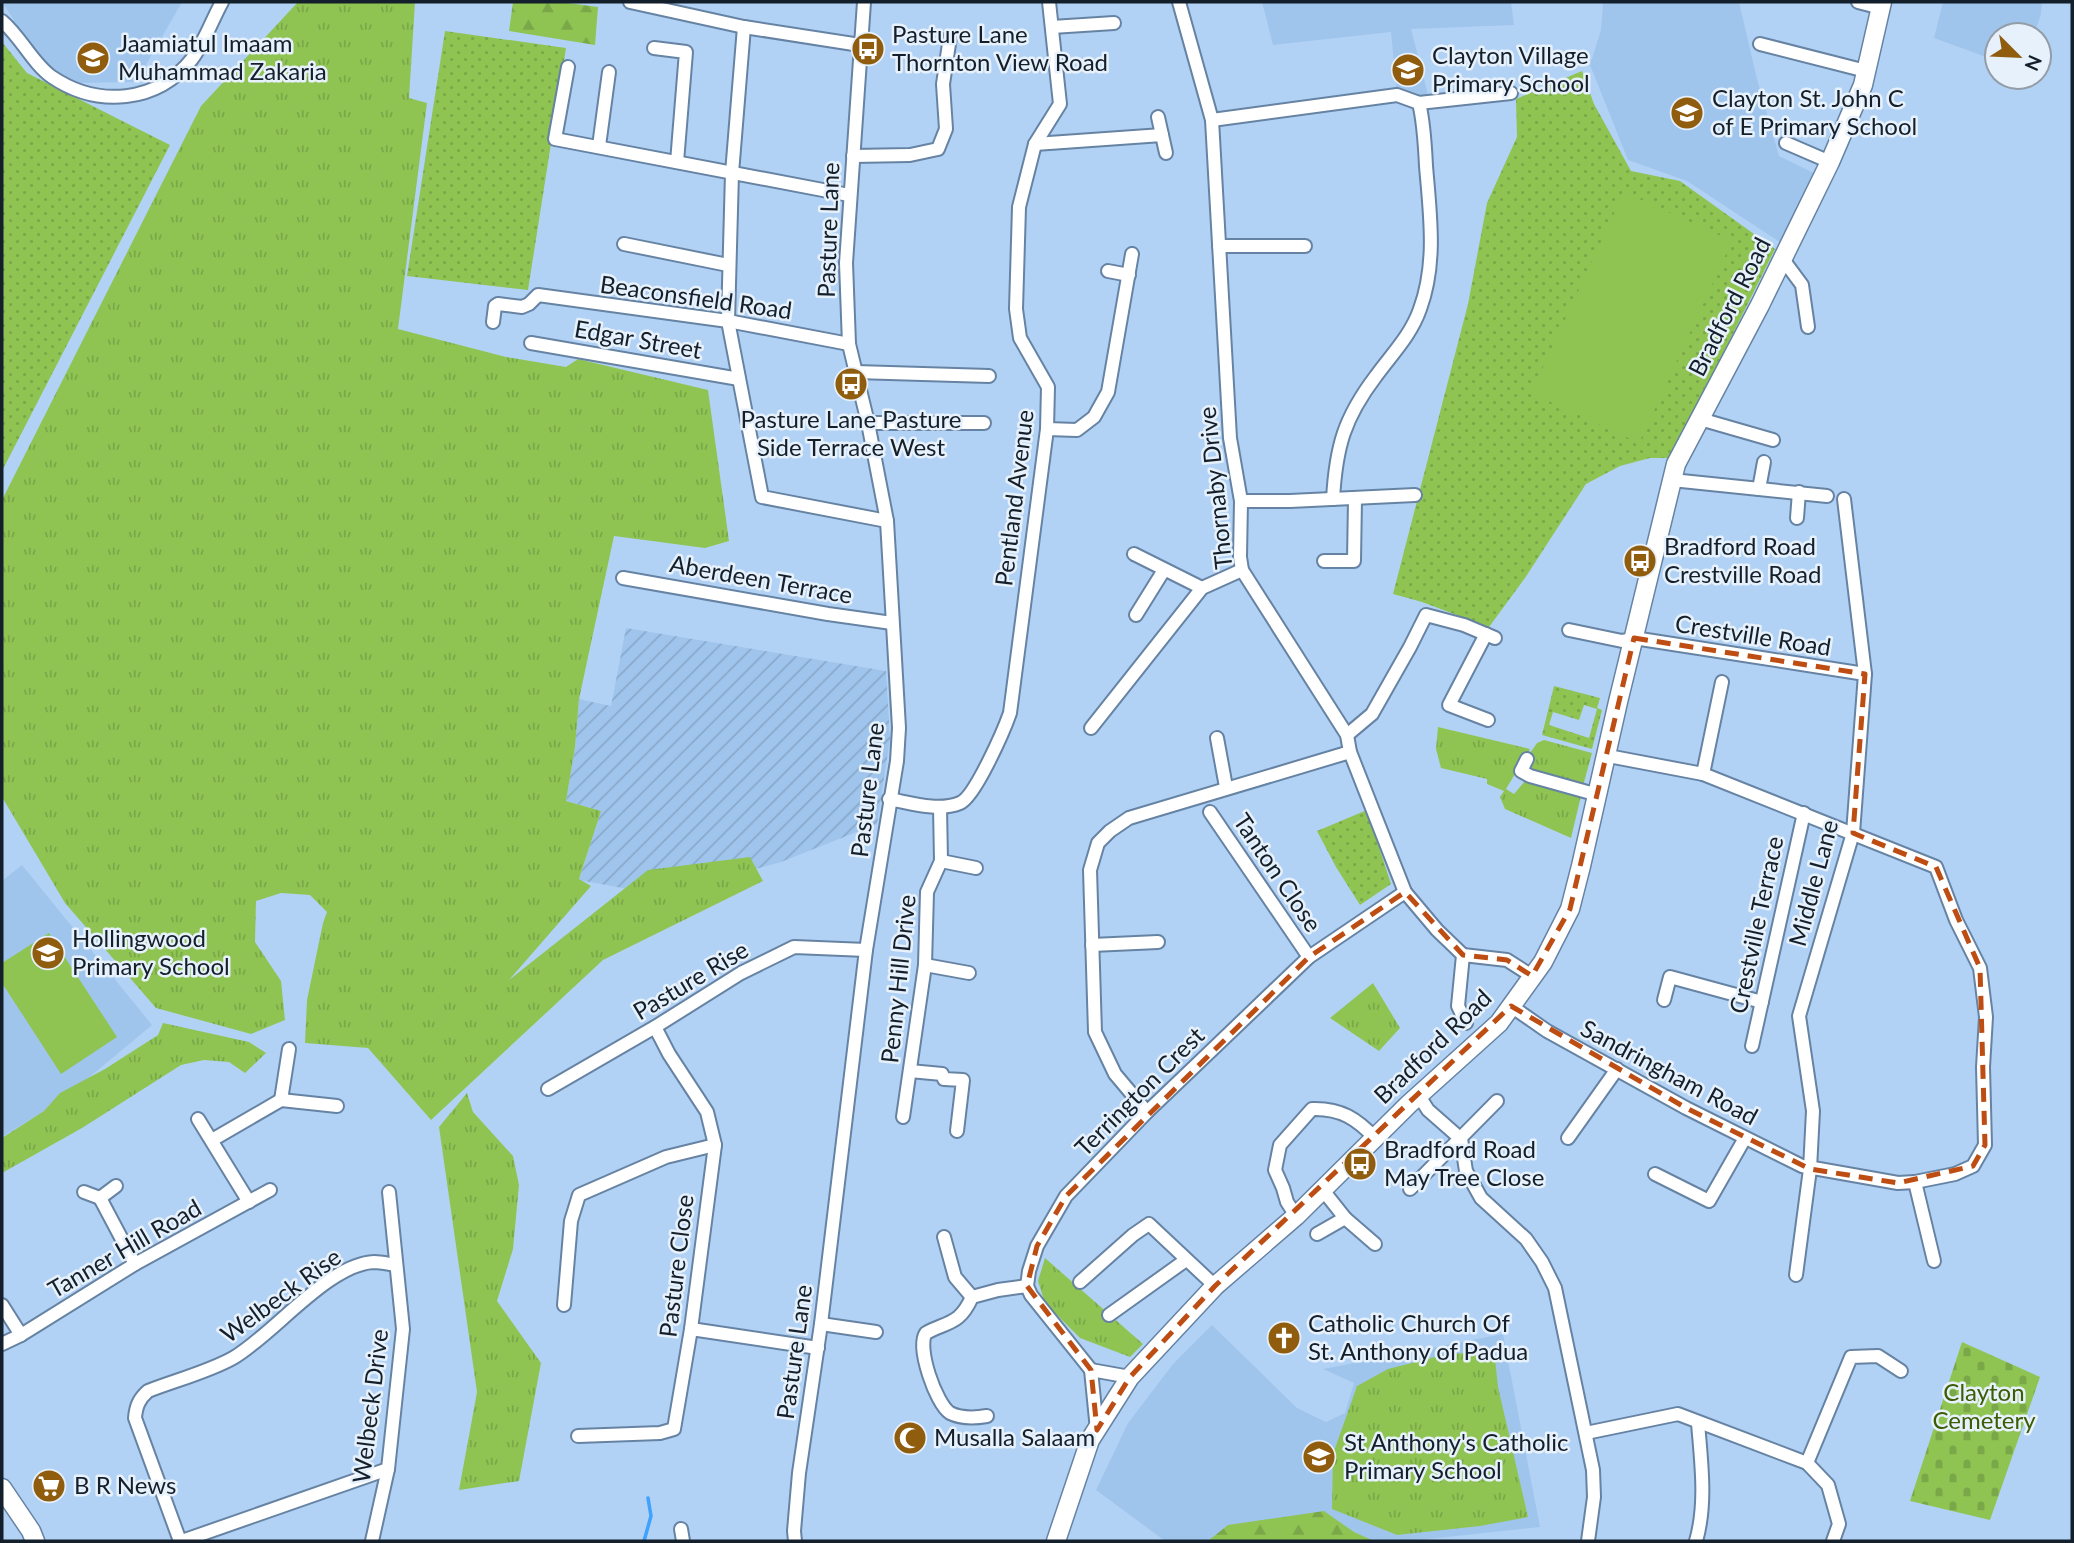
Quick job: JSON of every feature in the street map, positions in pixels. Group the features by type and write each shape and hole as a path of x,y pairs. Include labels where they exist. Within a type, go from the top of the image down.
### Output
{"street":[{"path":"2,21 50,76 77,90 107,98 135,96 171,81 193,57 222,2"},
{"path":"630,2 744,27 860,45"},
{"name":"Pasture Lane","path":"795,1541 799,1473 818,1348 866,950 897,761 899,728 887,521 849,344 846,263 864,2"},
{"name":"Pentland Avenue","path":"940,807 961,803 971,794 1010,713 1047,429 1048,387 1020,338 1016,309 1019,206 1035,144 1060,104 1049,2"},
{"name":"Thornaby Drive","path":"1179,2 1212,120 1230,438 1241,501 1242,570 1347,735 1350,752 1405,892 1462,955"},
{"path":"1858,2 1882,5"},
{"name":"Bradford Road","path":"1056,1541 1090,1440 1130,1377 1215,1286 1296,1216 1419,1096 1499,1023 1543,962 1570,909 1676,464 1830,162 1863,85 1882,5"},
{"path":"1052,27 1114,23"},
{"path":"744,27 732,173 728,321 762,497 887,521"},
{"path":"853,156 910,155 938,149 946,129 943,84 950,37"},
{"path":"1760,44 1866,71"},
{"path":"654,48 686,52 677,162"},
{"path":"568,67 555,139 849,195"},
{"path":"599,146 609,72"},
{"path":"1212,120 1397,95 1419,103 1511,93"},
{"path":"1333,499 1335,460 1345,426 1374,378 1403,342 1420,310 1429,274 1432,237 1419,103"},
{"path":"1158,117 1166,152"},
{"path":"1035,144 1162,135"},
{"path":"1786,142 1830,162"},
{"path":"624,244 728,265"},
{"path":"1219,246 1305,246"},
{"path":"1047,429 1077,430 1094,417 1108,392 1132,254"},
{"path":"1783,258 1802,285 1808,327"},
{"path":"1108,271 1129,275"},
{"name":"Beaconsfield Road","path":"493,322 495,306 498,304 522,307 538,296 728,321 849,344"},
{"name":"Edgar Street","path":"531,343 739,379"},
{"path":"856,372 989,376"},
{"path":"1700,419 1773,440"},
{"path":"867,423 984,423"},
{"path":"1759,489 1765,462"},
{"path":"1672,480 1827,496"},
{"path":"1797,518 1799,492"},
{"path":"1241,501 1415,495"},
{"path":"1324,561 1354,561 1355,499"},
{"name":"Middle Lane","path":"1796,1275 1810,1169 1813,1111 1799,1016 1853,833 1865,674 1844,499"},
{"path":"1134,554 1202,588"},
{"path":"1136,615 1164,570"},
{"path":"1091,728 1202,588 1242,570"},
{"name":"Aberdeen Terrace","path":"623,578 892,623"},
{"path":"1347,735 1372,714 1426,615 1464,625 1490,636 1449,705 1488,720"},
{"path":"1569,630 1622,641 1634,639"},
{"name":"Crestville Road","path":"1634,639 1865,674"},
{"path":"1703,774 1722,682"},
{"path":"1217,738 1226,787"},
{"path":"1147,1112 1115,1074 1095,1032 1090,870 1098,843 1129,818 1350,752"},
{"name":"Sandringham Road","path":"1511,1006 1548,1031 1617,1069 1788,1161 1810,1169 1898,1183 1915,1182 1955,1174 1973,1166 1985,1145 1983,1067 1986,1017 1980,968 1956,920 1936,867 1703,774 1608,756"},
{"path":"1521,771 1598,795"},
{"path":"889,799 940,807"},
{"name":"Penny Hill Drive","path":"904,1116 925,965 927,891 941,861 940,807"},
{"name":"Tanton Close","path":"1210,812 1309,957"},
{"name":"Crestville Terrace","path":"1752,1046 1804,813"},
{"path":"941,861 976,868"},
{"name":"Terrington Crest","path":"1027,1286 1037,1246 1066,1196 1147,1112 1309,957 1405,892"},
{"path":"1092,944 1158,942"},
{"name":"Pasture Rise","path":"548,1089 741,973 794,947 866,950"},
{"path":"1466,1023 1458,1006 1462,955 1507,960 1532,976"},
{"path":"925,965 969,974"},
{"path":"1664,1000 1670,978 1762,1002"},
{"name":"Pasture Close","path":"578,1436 660,1433 674,1429 691,1329 715,1145 707,1112 669,1054 655,1027"},
{"path":"281,1100 289,1049"},
{"path":"1568,1138 1617,1069"},
{"path":"910,1071 942,1074 944,1079 963,1080 957,1130"},
{"path":"1419,1096 1428,1110 1461,1139 1466,1171 1481,1198 1525,1239 1542,1262 1555,1288 1593,1470 1594,1497 1588,1541"},
{"path":"212,1140 281,1100 337,1106"},
{"path":"1410,1189 1497,1101"},
{"name":"Bradford Road","path":"1296,1216 1287,1202 1275,1170 1280,1145 1312,1109 1334,1110 1359,1121 1376,1139"},
{"path":"198,1119 249,1202"},
{"path":"1656,1174 1709,1201 1745,1138"},
{"path":"565,1305 571,1221 579,1195 666,1157 715,1145"},
{"path":"1915,1182 1934,1261"},
{"path":"100,1198 116,1186"},
{"path":"1322,1189 1345,1218 1375,1244"},
{"name":"Tanner Hill Road","path":"2,1344 135,1264 270,1190"},
{"path":"84,1192 100,1198 135,1264"},
{"name":"Welbeck Drive","path":"372,1541 388,1469 403,1329 389,1192"},
{"path":"1317,1234 1345,1218"},
{"path":"1080,1282 1149,1224 1215,1286"},
{"path":"944,1237 955,1277 972,1297"},
{"path":"1108,1315 1186,1260"},
{"name":"Welbeck Rise","path":"181,1541 135,1418 137,1403 142,1396 148,1391 231,1359 252,1346 312,1293 335,1277 360,1265 374,1262 396,1265"},
{"path":"972,1297 1027,1286 1031,1295 1091,1370 1097,1430"},
{"path":"972,1297 966,1311 958,1320 926,1333 922,1338 923,1346 928,1373 942,1406 957,1416 987,1416"},
{"path":"2,1305 21,1335"},
{"path":"821,1324 876,1332"},
{"path":"691,1329 818,1348"},
{"path":"1807,1463 1851,1357 1878,1356 1901,1371"},
{"path":"1091,1370 1130,1377"},
{"path":"1586,1433 1678,1414 1807,1463 1828,1485 1839,1524 1833,1541"},
{"path":"1696,1541 1701,1525 1702,1494 1699,1423"},
{"path":"181,1541 388,1469"},
{"path":"2,1488 35,1541"}],"highlighted area":[{"path":"1634,638 1865,674 1853,833 1936,867 1980,968 1985,1145 1973,1166 1898,1183 1810,1169 1686,1108 1511,1006 1215,1286 1130,1377 1097,1430 1091,1370 1027,1286 1037,1246 1066,1196 1309,957 1405,892 1463,955 1507,960 1532,976 1570,909"}],"shaded area":[{"name":"Jaamiatul Imaam Muhammad Zakaria","path":"2,2 182,2 136,82 74,83 3,35 14,20"},
{"name":"Clayton Village Primary School","path":"1262,2 1511,2 1514,25 1411,29 1430,102 1397,95 1391,32 1273,45"},
{"name":"Clayton St. John C of E Primary School","path":"1603,2 1739,2 1779,156 1814,173 1781,243 1687,181 1628,160 1590,65 1601,30"},
{"path":"1943,2 2042,2 2039,21 1983,21 1983,56 1934,38"},
{"path":"626,628 886,671 890,739 877,824 781,862 660,895 579,880 601,811 566,801 575,747 579,699 611,706"},
{"name":"Hollingwood Primary School","path":"22,865 152,1025 62,1100 2,1137 2,881"},
{"name":"St Anthony's Catholic Primary School","path":"1212,1325 1297,1408 1326,1422 1345,1413 1354,1383 1323,1369 1503,1334 1540,1527 1410,1541 1165,1541 1096,1490 1128,1423 1173,1364"}],"green space":[{"path":"298,2 415,2 409,98 427,103 398,329 506,357 566,367 578,359 708,390 729,541 705,548 614,536 579,699 575,747 566,801 601,811 579,879 591,886 509,980 648,870 750,857 763,881 603,960 431,1120 368,1048 305,1043 307,1000 327,912 310,895 281,893 256,901 255,942 281,981 285,1020 251,1034 156,1008 65,903 2,797 2,500 201,106"},
{"path":"513,2 560,2 598,7 595,45 509,31"},
{"path":"445,31 566,48 528,290 407,276"},
{"path":"2,42 27,73 170,145 2,471"},
{"path":"1582,71 1594,104 1631,171 1680,181 1775,249 1671,458 1650,458 1620,466 1586,484 1525,578 1489,627 1393,594 1468,304 1487,203 1517,137 1516,99"},
{"path":"1624,192 1732,241 1639,443 1531,393"},
{"path":"1554,686 1600,698 1597,708 1602,710 1592,749 1542,735","holes":["1584,705 1597,709 1589,738 1549,725 1553,712 1579,720"]},
{"path":"1438,727 1530,749 1506,789 1514,794 1525,781 1581,796 1571,838 1505,809 1500,797 1504,791 1487,784 1487,779 1441,768 1436,749"},
{"path":"1544,740 1592,753 1583,786 1533,771 1528,756 1537,743"},
{"path":"1367,810 1391,884 1360,905 1317,831"},
{"path":"49,933 117,1037 61,1074 2,983 2,963"},
{"path":"1373,983 1400,1028 1379,1051 1330,1018"},
{"path":"163,1023 249,1042 266,1053 245,1073 229,1062 204,1060 181,1065 82,1128 2,1173 2,1138 44,1111 60,1093 105,1069 158,1035"},
{"path":"467,1093 473,1112 513,1156 519,1185 513,1249 497,1301 541,1363 519,1481 459,1490 477,1392 439,1127"},
{"path":"1045,1258 1143,1344 1130,1357 1080,1338 1045,1303 1038,1281"},
{"name":"Clayton Cemetery","path":"1962,1342 2040,1377 1990,1520 1910,1501"},
{"path":"1494,1349 1498,1387 1528,1517 1480,1526 1397,1535 1332,1509 1333,1454 1357,1386 1388,1369 1439,1356"},
{"path":"1324,1511 1354,1532 1374,1541 1208,1541 1228,1525"}],"waterway":[{"path":"644,1541 651,1516 648,1498"}],"place":[{"name":"Pasture Lane Thornton View Road","path":"868,49"},
{"name":"Jaamiatul Imaam Muhammad Zakaria","path":"93,58"},
{"name":"Clayton Village Primary School","path":"1408,70"},
{"name":"Clayton St. John C of E Primary School","path":"1687,113"},
{"name":"Pasture Lane Pasture Side Terrace West","path":"851,384"},
{"name":"Bradford Road Crestville Road","path":"1640,561"},
{"name":"Hollingwood Primary School","path":"48,953"},
{"name":"Bradford Road May Tree Close","path":"1360,1164"},
{"name":"Catholic Church Of St. Anthony of Padua","path":"1284,1338"},
{"name":"Musalla Salaam","path":"910,1438"},
{"name":"St Anthony's Catholic Primary School","path":"1319,1457"},
{"name":"B R News","path":"49,1486"}]}
